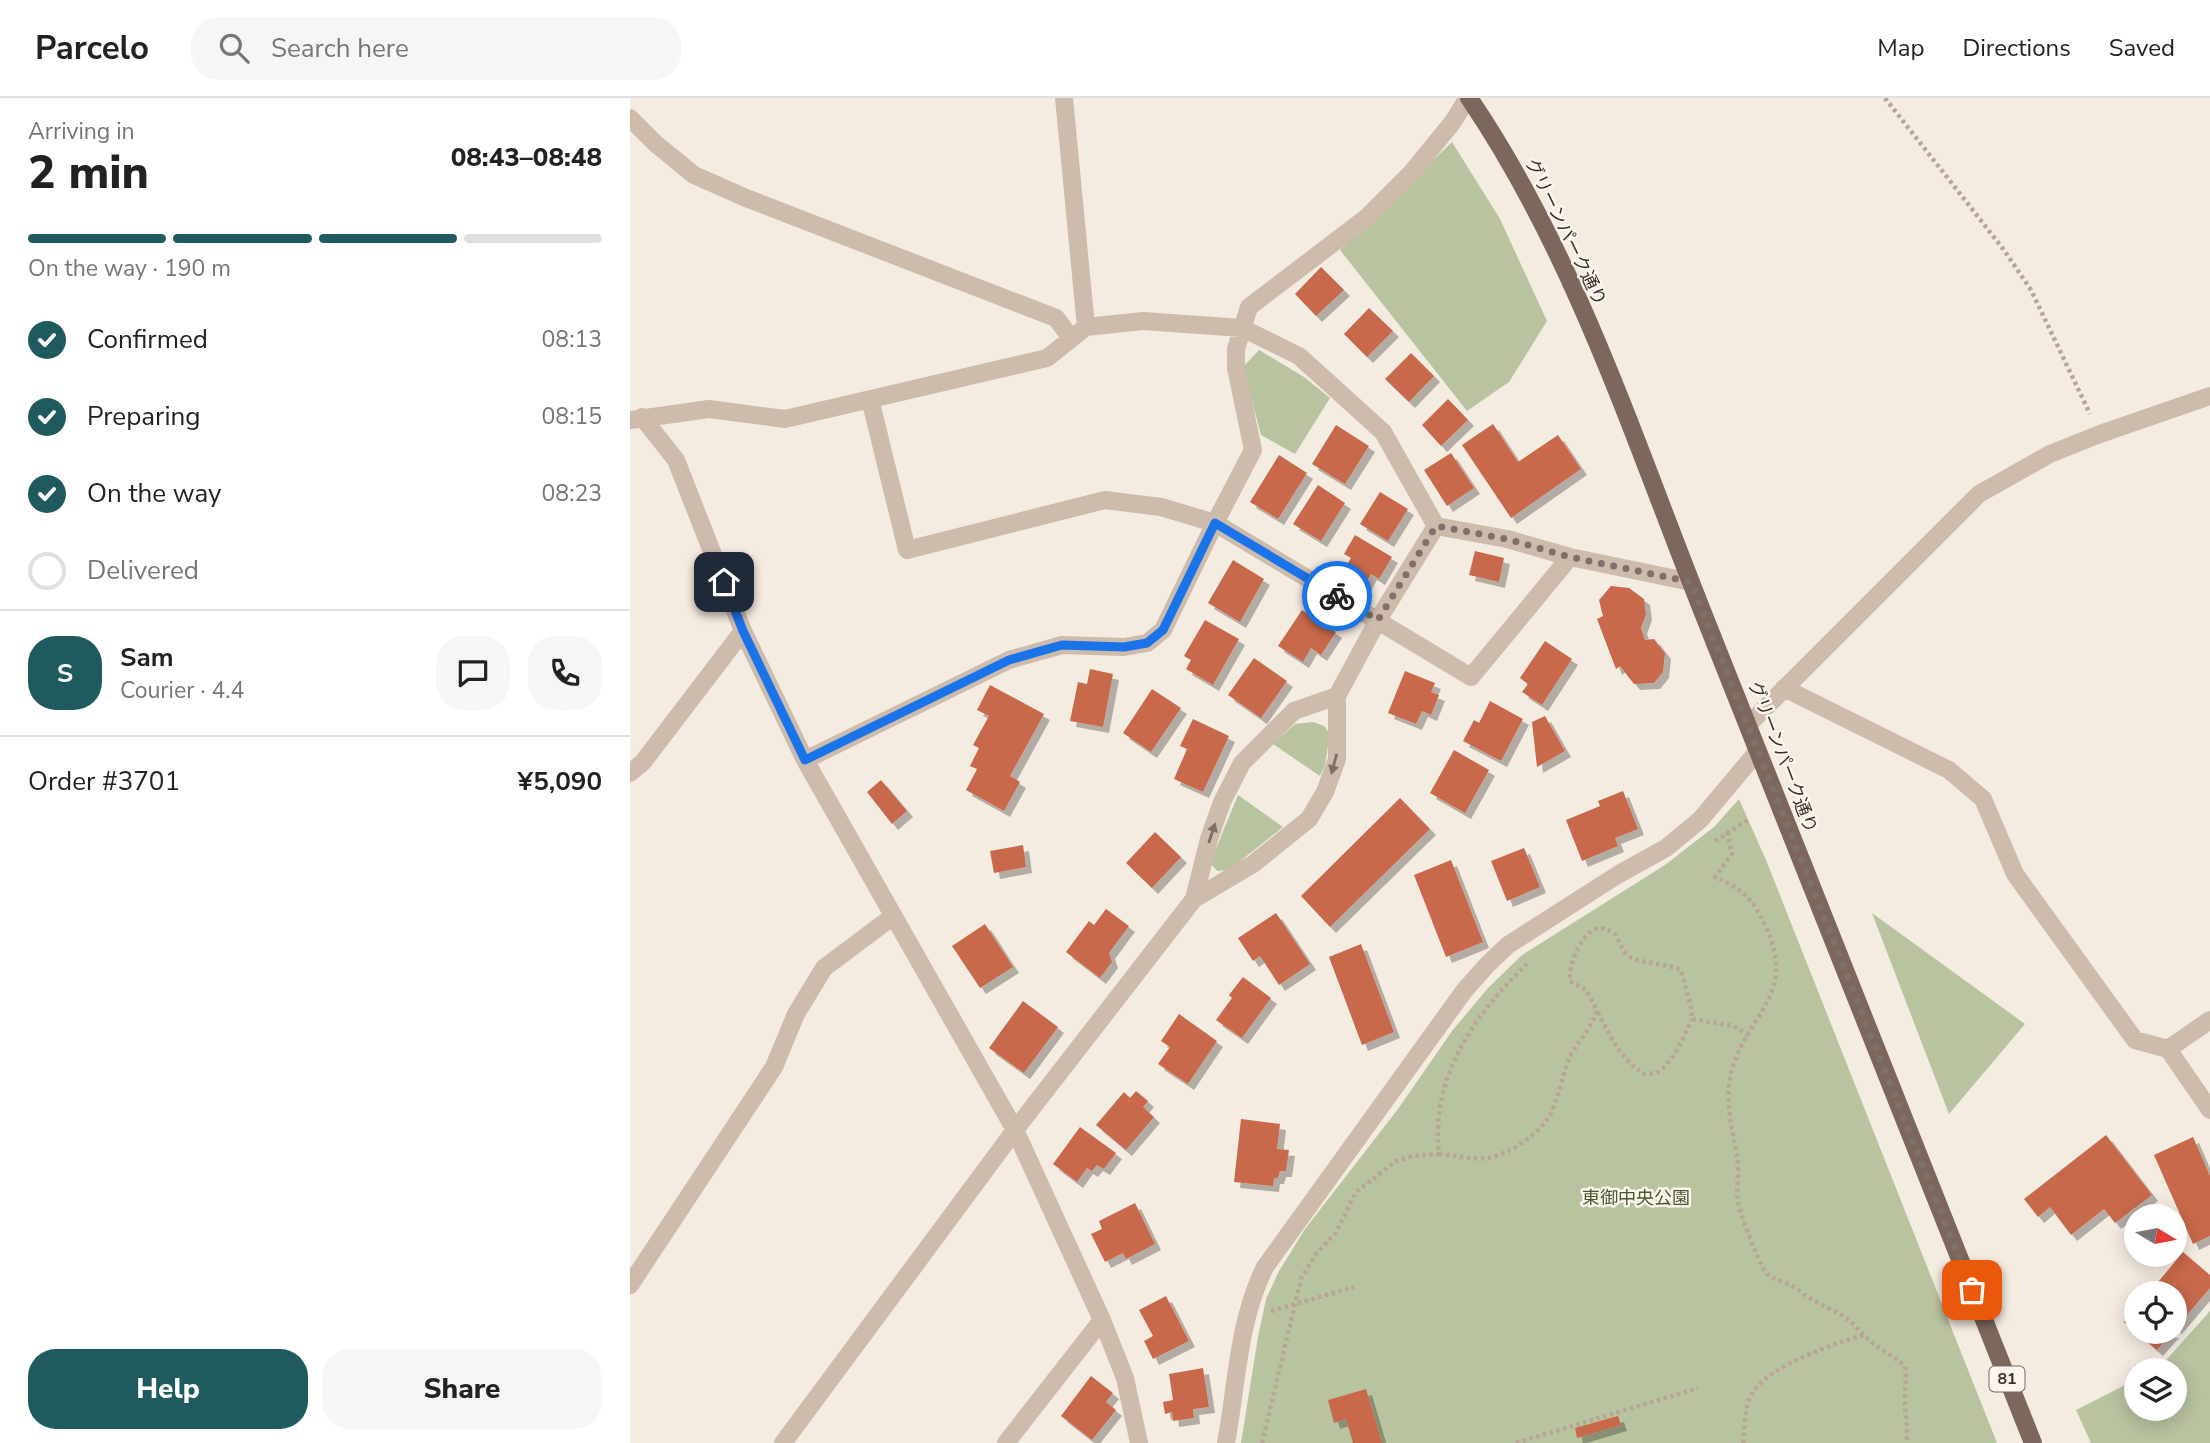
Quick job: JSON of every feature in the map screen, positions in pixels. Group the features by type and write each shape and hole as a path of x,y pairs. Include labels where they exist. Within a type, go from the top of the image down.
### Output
{"main road":[{"name":"グリーンパーク通り","path":"1469,98 1496,138 1537,215 1607,367 1757,752 2033,1443"}],"street":[{"path":"1064,98 1086,327"},
{"path":"805,760 1009,660 1062,645 1124,647 1147,643 1163,630 1252,450 1236,368 1236,349 1249,307 1366,218 1412,172 1469,98"},
{"path":"630,118 656,144 694,175 746,198 1056,318 1071,338"},
{"path":"636,419 709,409 785,419 1047,358 1086,327 1143,321 1242,328 1300,356 1382,432 1436,526 1507,539 1570,557 1691,582"},
{"path":"1748,725 1979,494 2050,454 2210,396"},
{"path":"870,399 906,550 1105,500 1161,508 1215,523 1471,677 1570,557"},
{"path":"636,419 676,460 743,631 805,760 1015,1130 1102,1320 1125,1378 1139,1443"},
{"path":"783,1443 1015,1130 1194,899 1253,864 1309,819 1325,792 1337,758 1337,696 1378,620 1436,526"},
{"path":"630,773 643,762 743,631"},
{"path":"1784,688 1949,770 1983,799 2015,874 2135,1040 2168,1049 2210,1110"},
{"path":"1194,899 1209,839 1242,763 1294,711 1337,696"},
{"path":"1226,1443 1246,1321 1254,1289 1265,1267 1464,991 1508,945 1619,874 1666,848 1700,820 1757,752"},
{"path":"630,1285 774,1067 796,1014 824,968 892,917"},
{"path":"2168,1049 2210,1020"},
{"path":"1006,1443 1102,1320"}],"path":[{"path":"1885,98 2004,250 2031,290 2100,434"},
{"path":"1704,849 1748,820"},
{"path":"1725,825 1732,854 1715,877 1738,887 1753,902 1776,950 1777,969 1774,987 1766,1006 1732,1071 1729,1090 1728,1108 1738,1164 1738,1200 1743,1221 1764,1270 1771,1278 1790,1284 1815,1302 1838,1312 1905,1366 1906,1443"},
{"path":"1600,928 1615,934 1627,955 1681,970 1692,1019 1679,1048 1666,1063 1656,1073 1644,1074 1625,1059 1605,1030 1586,990 1570,981 1568,974 1583,940 1592,931 1600,928"},
{"path":"1439,1154 1437,1140 1440,1106 1448,1071 1474,1026 1499,993 1534,957"},
{"path":"1262,1443 1301,1279 1316,1254 1335,1234 1356,1192 1396,1161 1413,1156 1439,1154 1486,1158 1501,1156 1513,1150 1542,1126 1550,1115 1569,1059 1595,1020 1597,1010"},
{"path":"1692,1019 1734,1026 1748,1036"},
{"path":"1264,1313 1354,1287"},
{"path":"1743,1443 1746,1408 1753,1392 1766,1380 1801,1358 1832,1344 1864,1335"},
{"path":"1516,1443 1698,1388"}],"green space":[{"path":"1452,142 1500,219 1547,321 1509,382 1467,411 1340,250"},
{"path":"1259,350 1304,377 1330,398 1295,454 1261,435 1243,367"},
{"path":"1313,722 1324,726 1330,734 1325,765 1320,776 1273,744 1295,724"},
{"path":"1238,795 1283,827 1229,870 1217,871 1210,863"},
{"name":"東御中央公園","path":"1739,799 1766,860 1997,1443 1241,1443 1266,1299 1279,1271 1305,1229 1398,1109 1452,1031 1488,988 1522,955 1665,865 1714,827"},
{"path":"1872,913 2025,1024 1949,1114"},
{"path":"2210,1311 2210,1443 2091,1443 2076,1410 2124,1386 2124,1421 2187,1421 2187,1358 2168,1358 2181,1344 2187,1344 2187,1337"}],"building":[{"path":"1321,267 1344,290 1316,316 1295,294"},
{"path":"1369,308 1393,331 1367,357 1344,334"},
{"path":"1411,353 1434,376 1409,402 1385,379"},
{"path":"1448,399 1468,420 1441,446 1422,425"},
{"path":"1493,424 1518,462 1558,435 1581,469 1511,518 1462,445"},
{"path":"1336,425 1369,446 1345,484 1312,464"},
{"path":"1451,453 1474,488 1447,506 1424,470"},
{"path":"1279,455 1307,473 1278,519 1250,502"},
{"path":"1318,485 1345,503 1321,541 1293,524"},
{"path":"1380,492 1408,509 1388,541 1360,524"},
{"path":"1355,535 1392,557 1379,579 1371,574 1361,592 1339,578 1351,558 1344,554"},
{"path":"1475,551 1504,558 1499,582 1469,575"},
{"path":"1233,560 1264,579 1240,622 1208,603"},
{"path":"1611,586 1629,588 1644,599 1646,614 1641,628 1645,640 1654,639 1665,653 1663,672 1654,683 1634,684 1620,666 1616,669 1597,619 1603,616 1599,600"},
{"path":"1302,610 1336,632 1321,655 1311,648 1303,662 1278,646"},
{"path":"1205,620 1239,639 1213,685 1186,669 1191,660 1184,656"},
{"path":"1545,641 1572,659 1542,705 1522,692 1528,684 1520,678"},
{"path":"1254,658 1287,681 1261,718 1228,695"},
{"path":"1090,669 1113,674 1103,727 1070,721 1078,682 1087,684"},
{"path":"1405,671 1435,683 1431,692 1439,695 1431,715 1422,711 1416,724 1388,713"},
{"path":"990,685 1044,714 1010,776 1020,782 1004,811 966,790 977,769 970,766 979,748 973,745 989,716 977,710"},
{"path":"1152,689 1181,708 1151,752 1123,733"},
{"path":"1490,701 1523,719 1501,761 1463,741 1474,720 1479,723"},
{"path":"1545,716 1565,751 1537,767 1532,722"},
{"path":"1193,719 1229,736 1203,792 1174,779 1187,749 1180,746"},
{"path":"1454,750 1489,770 1465,813 1430,793"},
{"path":"881,780 907,811 892,824 867,792"},
{"path":"1623,791 1638,829 1615,838 1618,846 1582,861 1566,820 1600,806 1598,801"},
{"path":"1400,798 1430,829 1330,927 1301,896"},
{"path":"1155,832 1181,857 1152,888 1126,863"},
{"path":"1023,845 1026,867 994,873 990,851"},
{"path":"1524,848 1540,887 1507,901 1491,861"},
{"path":"1451,860 1483,942 1446,957 1414,875"},
{"path":"1106,909 1129,926 1109,953 1112,962 1100,978 1066,952 1089,921 1094,925"},
{"path":"1276,913 1310,964 1279,985 1260,956 1253,961 1238,938"},
{"path":"985,924 1013,967 980,988 952,946"},
{"path":"1361,944 1394,1032 1362,1045 1329,957"},
{"path":"1243,977 1271,998 1242,1038 1216,1020 1232,998 1229,995"},
{"path":"1023,1001 1058,1027 1024,1073 989,1048"},
{"path":"1179,1014 1217,1041 1188,1084 1158,1064 1170,1047 1161,1041"},
{"path":"1136,1091 1148,1101 1143,1107 1154,1117 1126,1150 1096,1125 1124,1092 1130,1098"},
{"path":"1241,1119 1280,1124 1277,1149 1289,1150 1286,1171 1280,1171 1278,1178 1274,1178 1273,1186 1234,1182"},
{"path":"1080,1127 1116,1153 1104,1169 1097,1165 1092,1171 1087,1168 1077,1182 1053,1164"},
{"path":"2106,1135 2152,1195 2140,1204 2124,1204 2124,1216 2115,1223 2104,1209 2071,1235 2050,1207 2038,1217 2024,1199"},
{"path":"2193,1137 2210,1176 2210,1236 2193,1244 2188,1233 2188,1204 2175,1204 2154,1155"},
{"path":"1135,1203 1155,1244 1126,1259 1123,1253 1105,1262 1091,1234 1102,1229 1099,1221"},
{"path":"2188,1256 2210,1275 2210,1288 2187,1315 2187,1281 2159,1281 2171,1267 2188,1267"},
{"path":"1166,1296 1189,1341 1153,1359 1144,1341 1153,1336 1139,1310"},
{"path":"2150,1344 2162,1344 2157,1350"},
{"path":"1203,1368 1209,1407 1193,1409 1194,1418 1173,1421 1172,1412 1165,1414 1163,1402 1173,1400 1169,1374"},
{"path":"1091,1376 1113,1393 1106,1402 1116,1410 1092,1440 1061,1416"},
{"path":"1366,1389 1382,1443 1353,1443 1346,1419 1334,1423 1328,1400"},
{"path":"1618,1416 1621,1425 1577,1438 1575,1428"}],"way so far":[{"path":"1337,596 1378,620 1436,526 1507,539 1570,557 1691,582 1972,1290"}],"route":[{"path":"724,582 743,631 805,760 1009,660 1062,645 1124,647 1147,643 1163,630 1215,523 1337,596"}]}
